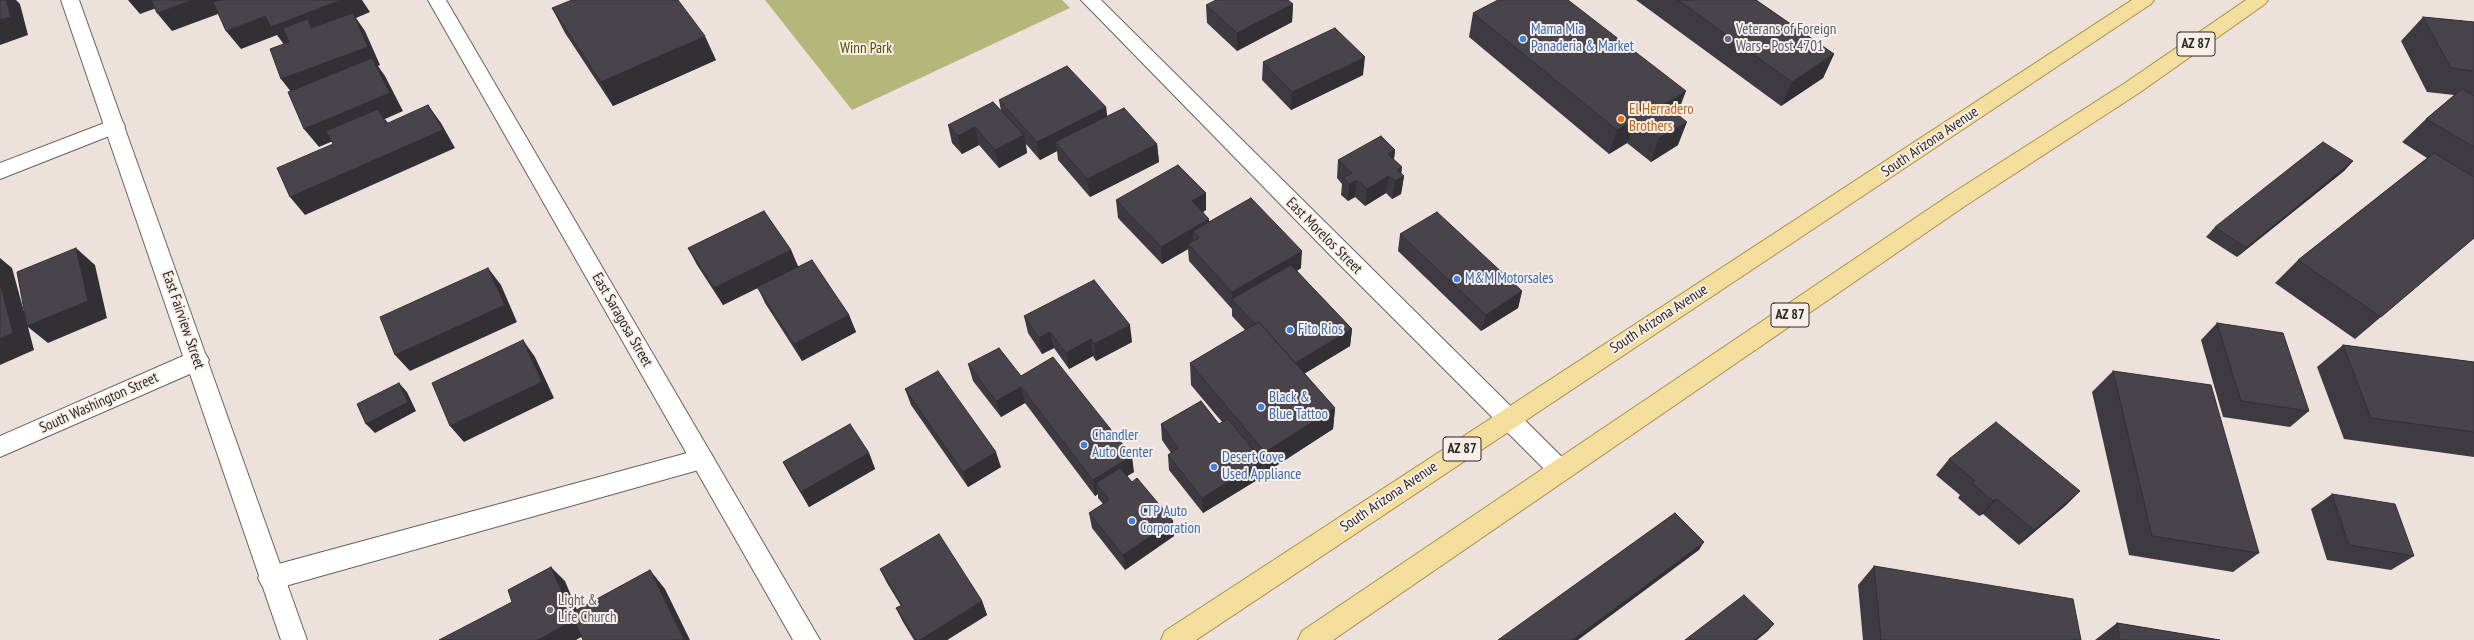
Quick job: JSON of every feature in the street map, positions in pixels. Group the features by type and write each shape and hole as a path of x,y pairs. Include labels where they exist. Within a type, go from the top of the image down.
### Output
{"main road":[{"name":"South Arizona Avenue","path":"1174,640 1508,418 2145,0"},
{"name":"AZ 87","path":"1311,640 1958,200 2132,88 2259,0"}],"street":[{"name":"East Fairview Street","path":"70,0 198,360 271,578 294,640"},
{"name":"East Saragosa Street","path":"437,0 807,640"},
{"name":"East Morelos Street","path":"1090,0 1560,470"},
{"path":"0,171 115,126"},
{"name":"South Washington Street","path":"0,446 198,360"},
{"path":"271,578 702,459"}],"green space":[{"name":"Winn Park","path":"765,0 1062,0 1070,8 852,110"}],"building":[{"path":"0,0 6,0 11,17 0,20"},
{"path":"151,0 192,0 157,13"},
{"path":"220,0 341,0 271,27 265,16 226,31 213,2"},
{"path":"572,0 678,0 705,36 601,82 552,8"},
{"path":"1216,0 1288,0 1293,4 1237,33 1206,5"},
{"path":"1498,0 1568,0 1686,91 1664,104 1687,122 1659,138 1636,119 1617,130 1473,13"},
{"path":"1678,0 1756,0 1834,54 1792,82"},
{"path":"353,13 368,47 281,79 270,49 289,42 283,28 308,19 311,28"},
{"path":"2423,17 2474,22 2474,71 2451,68"},
{"path":"1335,28 1365,57 1292,92 1263,62"},
{"path":"372,58 390,93 304,129 288,92"},
{"path":"1067,66 1106,107 1037,142 999,100"},
{"path":"2462,89 2474,96 2474,147 2426,119"},
{"path":"993,102 1024,135 995,150 975,127 958,136 948,125"},
{"path":"428,105 443,130 290,197 277,168 333,144 326,131 378,109 386,124"},
{"path":"1124,108 1157,144 1087,179 1055,142"},
{"path":"1381,136 1395,150 1388,154 1402,167 1397,170 1404,176 1395,181 1389,176 1367,189 1357,180 1349,184 1343,178 1352,173 1338,160"},
{"path":"2323,142 2353,161 2246,248 2215,227"},
{"path":"2434,153 2474,177 2474,238 2381,317 2298,260"},
{"path":"1178,165 1206,193 1192,201 1209,219 1161,247 1116,200"},
{"path":"1251,198 1302,251 1232,292 1188,244 1199,238 1193,231"},
{"path":"764,211 791,250 714,288 688,248"},
{"path":"1437,212 1522,291 1486,315 1400,234"},
{"path":"76,248 88,301 27,326 17,272"},
{"path":"812,260 849,315 794,344 757,287"},
{"name":"Fito Rios","path":"1291,265 1352,329 1295,363 1259,322 1255,324 1232,299"},
{"path":"488,268 505,305 395,355 380,317"},
{"path":"1094,280 1130,325 1094,344 1091,339 1066,353 1050,332 1039,338 1024,316"},
{"path":"0,283 13,333 0,339"},
{"name":"Black & Blue Tattoo","path":"1259,322 1335,408 1265,452 1190,363"},
{"path":"2217,323 2283,333 2309,411 2241,401"},
{"path":"523,340 542,382 450,426 432,383"},
{"path":"2343,345 2474,362 2474,432 2371,418"},
{"name":"Chandler Auto Center","path":"999,348 1021,376 1053,357 1132,456 1093,480 1021,387 996,401 968,364"},
{"path":"938,371 996,452 963,472 905,389"},
{"path":"2113,371 2211,385 2259,553 2152,536"},
{"path":"399,383 408,402 366,424 357,404"},
{"name":"Desert Cove Used Appliance","path":"1201,401 1219,424 1228,419 1262,461 1202,498 1168,455 1178,448 1161,424"},
{"path":"1996,422 2080,491 2034,530 1997,499 1993,501 1972,483 1975,481 1949,459"},
{"path":"850,424 869,453 801,492 783,462"},
{"name":"CTP Auto Corporation","path":"1120,468 1132,482 1137,478 1173,521 1123,555 1089,513 1109,500 1096,483"},
{"path":"2332,494 2395,504 2414,556 2349,545"},
{"path":"1675,513 1704,542 1572,640 1498,640"},
{"path":"939,534 982,601 920,640 916,640 896,608 902,605 880,569"},
{"path":"1874,566 2073,599 2081,640 1881,640"},
{"path":"551,567 574,620 538,640 439,640 512,602 508,590"},
{"path":"650,570 684,640 583,640 571,613"},
{"path":"1744,595 1774,624 1754,640 1685,640"},
{"path":"2117,623 2220,640 2120,640"}],"place":[{"name":"Mama Mia Panaderia & Market","path":"1523,39"},
{"name":"Veterans of Foreign Wars - Post 4701","path":"1728,39"},
{"name":"El Herradero Brothers","path":"1621,119"},
{"name":"M&M Motorsales","path":"1457,279"},
{"name":"Fito Rios","path":"1290,330"},
{"name":"Black & Blue Tattoo","path":"1261,407"},
{"name":"Chandler Auto Center","path":"1084,445"},
{"name":"Desert Cove Used Appliance","path":"1214,467"},
{"name":"CTP Auto Corporation","path":"1132,521"},
{"name":"Light & Life Church","path":"550,610"}]}
